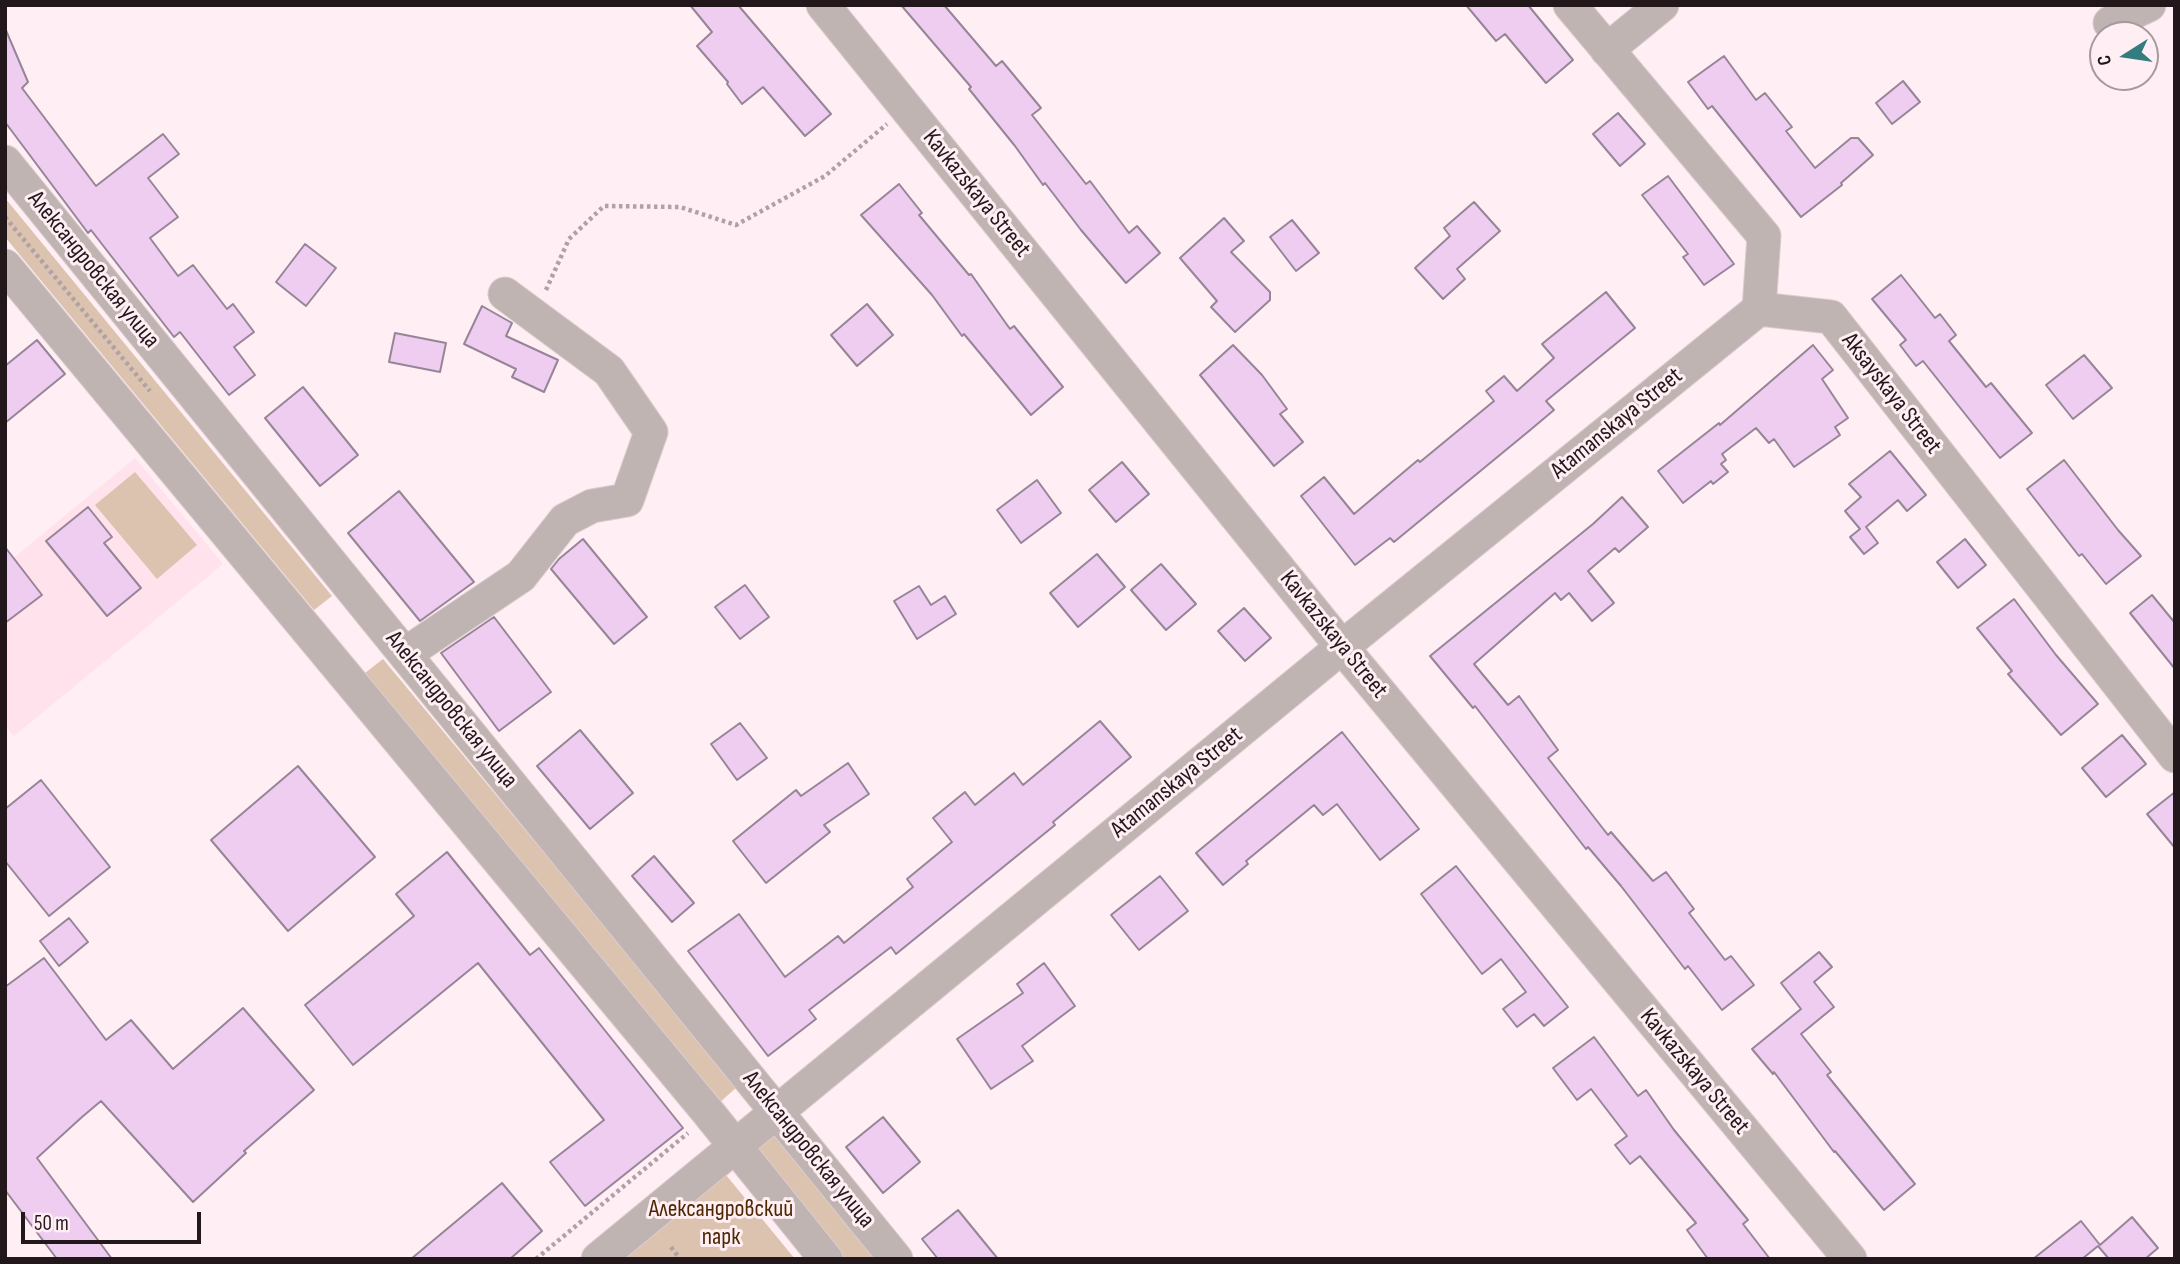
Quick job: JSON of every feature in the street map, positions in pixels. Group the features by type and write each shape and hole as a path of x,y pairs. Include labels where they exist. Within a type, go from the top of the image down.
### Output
{"street":[{"name":"Kavkazskaya Street","path":"823,5 1342,647 1850,1259"},
{"path":"1570,5 1765,236 1759,309"},
{"path":"1607,50 1661,5"},
{"path":"2114,21 2149,5"},
{"name":"Александровская улица","path":"5,162 896,1259"},
{"path":"5,266 736,1146 826,1259"},
{"path":"405,654 521,576 565,520 592,506 627,500 651,432 608,371 505,294"},
{"name":"Atamanskaya Street","path":"598,1259 1342,647 1759,309"},
{"name":"Aksayskaya Street","path":"1759,309 1831,317 2175,756"}],"path":[{"path":"535,316 569,239 604,206 680,207 736,225 825,176 906,108"},
{"path":"536,1259 696,1126 707,1111"},
{"path":"671,1247 680,1259"}],"shaded area":[{"path":"135,458 223,564 14,736 5,726 5,565"}],"green space":[{"path":"5,198 332,596 314,610 5,237"},
{"path":"135,472 197,545 157,579 95,505"},
{"path":"383,659 738,1086 718,1104 365,673"},
{"path":"776,1133 877,1259 842,1259 755,1149"},
{"name":"Александровский парк","path":"726,1175 795,1259 625,1259"}],"building":[{"path":"690,5 738,5 831,114 805,136 763,87 742,104 728,82 697,46 712,32"},
{"path":"901,5 944,5 996,66 1002,61 1041,108 1032,115 1086,184 1090,181 1129,233 1137,226 1160,253 1126,283 1045,183 1043,185 969,89 971,87"},
{"path":"1466,5 1528,5 1573,60 1546,83 1505,34 1496,41"},
{"path":"5,28 28,82 22,88 96,186 163,134 179,154 148,178 178,217 150,238 178,276 193,265 227,309 233,304 254,332 234,347 255,375 229,395 180,332 174,337 91,230 88,233 5,122"},
{"path":"1724,56 1756,100 1765,93 1792,127 1786,131 1815,168 1851,138 1858,138 1873,155 1841,183 1842,185 1801,217 1712,106 1708,109 1688,82"},
{"path":"1903,81 1920,102 1892,124 1876,103"},
{"path":"1618,113 1645,144 1620,166 1593,134"},
{"path":"1668,176 1734,264 1704,285 1683,257 1688,254 1642,195"},
{"path":"899,184 922,213 919,215 969,275 971,274 1010,329 1014,326 1063,387 1031,415 964,334 962,336 932,295 861,215"},
{"path":"1474,202 1500,231 1457,269 1465,279 1443,299 1415,268 1450,236 1444,228"},
{"path":"1224,218 1244,241 1231,252 1270,292 1270,300 1235,332 1211,307 1217,301 1180,258"},
{"path":"1292,220 1319,253 1296,271 1270,237"},
{"path":"305,244 336,268 306,306 276,282"},
{"path":"1901,275 1935,318 1940,314 1956,335 1949,341 1986,387 1991,383 2032,433 2000,458 1923,361 1916,366 1900,345 1906,340 1872,299"},
{"path":"1606,292 1635,328 1546,401 1554,410 1394,542 1390,538 1355,565 1301,496 1324,477 1354,514 1494,401 1486,391 1504,376 1517,391 1554,358 1542,344"},
{"path":"867,304 893,335 857,366 831,335"},
{"path":"482,306 512,323 506,336 558,360 544,392 512,377 516,369 464,344"},
{"path":"395,333 446,343 440,372 389,362"},
{"path":"37,340 65,374 5,423 5,366"},
{"path":"1233,345 1262,375 1287,409 1280,414 1303,442 1274,466 1200,375"},
{"path":"1813,345 1833,370 1822,379 1848,418 1835,427 1840,435 1794,467 1774,439 1769,443 1756,428 1722,454 1726,460 1721,464 1728,472 1713,484 1711,481 1683,503 1658,471 1719,423 1720,425"},
{"path":"2084,355 2112,388 2073,419 2046,385"},
{"path":"303,387 358,455 320,486 265,418"},
{"path":"1890,451 1926,495 1907,511 1898,500 1866,527 1878,543 1864,554 1850,537 1860,529 1845,511 1861,497 1849,484"},
{"path":"2064,460 2141,556 2106,584 2082,554 2079,556 2027,489"},
{"path":"1122,462 1149,494 1116,522 1089,490"},
{"path":"1037,480 1061,513 1021,543 997,510"},
{"path":"399,491 474,582 420,621 348,533"},
{"path":"1622,497 1648,527 1619,552 1615,548 1588,571 1614,603 1592,621 1569,593 1561,600 1555,593 1474,664 1508,705 1519,696 1558,750 1548,758 1608,835 1611,832 1653,881 1666,872 1694,909 1689,913 1725,960 1731,956 1754,985 1722,1010 1688,966 1685,969 1621,886 1588,847 1586,849 1475,706 1473,708 1430,656 1593,524"},
{"path":"88,507 112,537 104,543 141,588 107,616 46,541"},
{"path":"583,539 647,617 614,644 551,569"},
{"path":"1965,539 1986,565 1958,588 1937,562"},
{"path":"5,547 42,595 5,623"},
{"path":"1097,554 1125,587 1078,627 1050,593"},
{"path":"1161,564 1196,604 1166,630 1131,590"},
{"path":"745,585 769,617 740,639 715,607"},
{"path":"919,586 931,605 945,596 956,614 917,639 894,601"},
{"path":"2152,595 2175,623 2175,669 2130,613"},
{"path":"2014,599 2056,655 2098,704 2061,735 2008,674 2012,671 1977,628"},
{"path":"1244,608 1271,638 1245,661 1218,631"},
{"path":"494,617 551,692 499,731 441,653"},
{"path":"1100,721 1131,757 1053,822 1055,825 896,954 891,947 809,1010 816,1019 768,1056 688,951 739,914 785,977 838,936 844,943 913,887 907,879 952,842 933,818 965,792 975,805 1014,773 1023,785"},
{"path":"740,723 767,758 737,780 711,744"},
{"path":"580,730 633,793 590,829 537,766"},
{"path":"1342,732 1419,829 1380,860 1337,804 1323,815 1314,805 1246,861 1248,864 1223,885 1196,853"},
{"path":"2122,735 2146,764 2106,797 2082,768"},
{"path":"848,763 869,794 824,825 830,832 766,883 733,841 796,790 801,796"},
{"path":"298,766 375,857 288,931 211,840"},
{"path":"41,780 110,867 49,916 5,861 5,809"},
{"path":"2175,792 2175,848 2147,814"},
{"path":"447,852 530,955 539,948 683,1128 585,1206 550,1162 604,1120 478,963 353,1065 305,1005 414,916 396,894"},
{"path":"654,856 694,903 672,922 632,876"},
{"path":"1456,866 1568,1007 1544,1026 1534,1014 1517,1027 1503,1009 1526,992 1501,959 1482,974 1421,894"},
{"path":"1160,876 1188,911 1139,950 1111,915"},
{"path":"69,918 88,942 59,966 40,941"},
{"path":"1819,952 1832,967 1814,982 1834,1007 1801,1034 1831,1072 1827,1075 1915,1184 1884,1210 1834,1152 1774,1072 1773,1074 1752,1049 1801,1009 1781,983"},
{"path":"44,958 106,1040 131,1020 173,1069 243,1008 314,1090 244,1151 246,1153 193,1202 101,1101 37,1158 112,1259 57,1259 5,1190 5,987"},
{"path":"1044,963 1075,1006 1022,1046 1033,1061 991,1089 957,1039 1023,993 1017,984"},
{"path":"1594,1037 1638,1096 1646,1090 1674,1130 1748,1220 1743,1224 1770,1259 1708,1259 1687,1230 1696,1223 1640,1156 1630,1164 1615,1145 1627,1136 1591,1089 1577,1100 1553,1068"},
{"path":"883,1117 920,1162 883,1193 846,1147"},
{"path":"502,1183 542,1231 510,1259 411,1259"},
{"path":"958,1210 998,1259 938,1259 922,1239"},
{"path":"2132,1217 2158,1248 2145,1259 2109,1259 2098,1246 2082,1259 2033,1259 2081,1221 2100,1245"}]}
